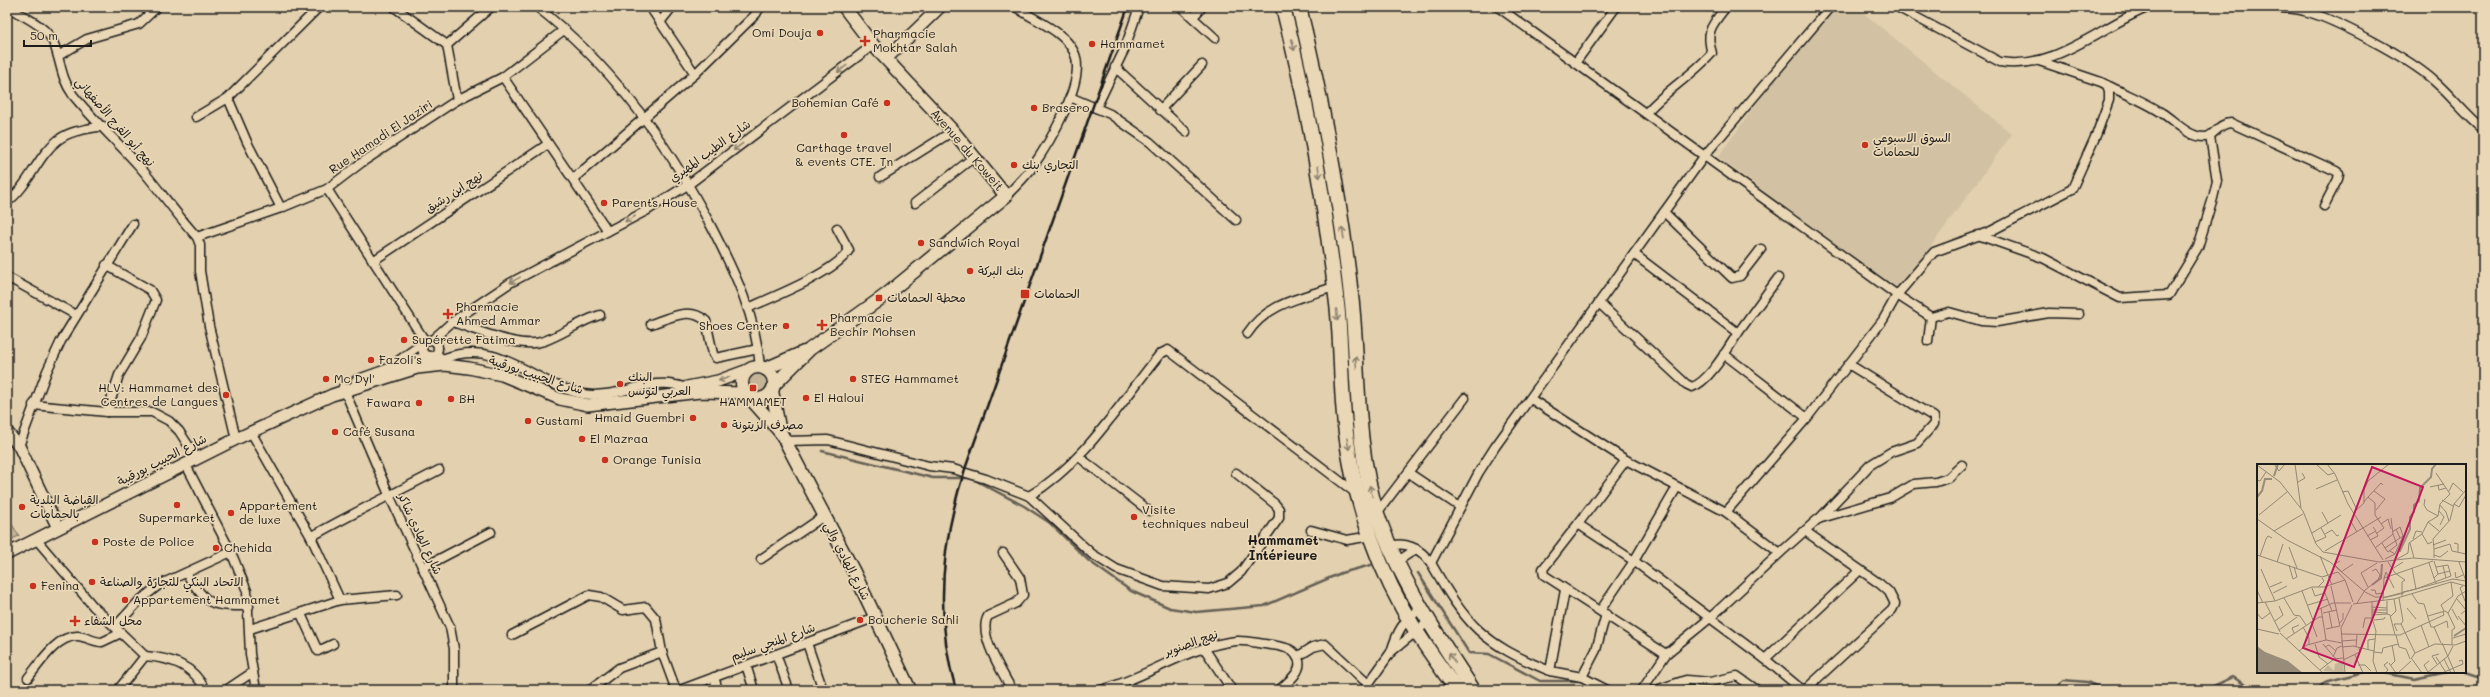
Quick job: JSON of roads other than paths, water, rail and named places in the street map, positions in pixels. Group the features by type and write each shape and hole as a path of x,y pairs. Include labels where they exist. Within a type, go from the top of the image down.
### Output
{"highway":[{"path":"1283,7 1303,87 1316,155 1334,287 1346,433 1358,494 1377,552 1408,618 1457,690"},
{"path":"1299,7 1317,81 1344,234 1352,306 1360,430 1366,471 1377,513 1397,562 1428,622 1473,690"}],"main road":[{"name":"Avenue du Koweit","path":"810,349 887,294 1006,196 953,131 873,45 844,7"},
{"path":"783,437 747,395 742,381 758,369 810,349"},
{"path":"747,395 762,399 810,349"},
{"path":"758,369 773,379 773,388 783,437"},
{"name":"شارع الهادي والي","path":"783,437 854,572 910,690"}],"street":[{"name":"نهج أبو الفرج الأصفهاني","path":"7,7 45,32 54,43 64,82 73,95 103,126 115,143 139,166 197,237"},
{"path":"58,56 87,38 139,24 158,7"},
{"path":"196,118 228,98 319,7"},
{"path":"394,7 447,45 456,100"},
{"path":"447,45 491,7"},
{"path":"537,7 565,29 609,74 644,116 689,184 736,274 748,308 758,349 758,369"},
{"path":"650,7 661,21 695,74"},
{"path":"661,21 672,7"},
{"path":"573,179 644,116 695,74 742,29 760,7"},
{"path":"886,58 940,7"},
{"path":"1006,196 1030,170 1046,147 1070,97 1076,80 1077,66 1074,52 1058,34 1016,7"},
{"path":"1096,108 1125,48 1138,7"},
{"path":"1181,7 1215,38"},
{"path":"1193,17 1202,7"},
{"path":"1498,7 1897,295 1931,317 1949,312 1997,322 2049,313 2079,314"},
{"path":"1576,62 1616,7"},
{"path":"1646,113 1658,99 1686,79 1712,53 1708,40 1712,25 1726,7"},
{"path":"1431,563 1478,472 1664,212 1705,155 1830,7"},
{"path":"1897,7 1909,10 2000,62 2018,65 2040,61 2064,52 2149,7"},
{"path":"2270,7 2303,11 2323,17 2394,54 2432,78 2469,119 2483,129"},
{"name":"Rue Hamadi El Jaziri","path":"197,237 281,208 327,189 361,163 456,100 503,77 565,29"},
{"name":"شارع الطيب المهيري","path":"426,341 510,283 646,211 689,184 873,45"},
{"path":"2040,61 2107,85 2162,113 2181,129 2205,137 2210,136 2220,125 2231,123 2336,171 2339,173 2338,179 2324,206"},
{"path":"1160,110 1202,65"},
{"path":"1115,67 1160,110 1186,132"},
{"path":"503,77 608,231"},
{"path":"1726,512 1808,418 1883,320 1897,295 1934,252 2005,224 2072,189 2097,133 2109,100 2107,85"},
{"path":"1070,97 1120,120 1150,142 1236,220"},
{"path":"228,98 247,142 281,208"},
{"path":"8,201 24,186 52,146 59,139 75,132 103,126"},
{"path":"880,177 953,131"},
{"path":"1978,235 2043,258 2120,298 2170,295 2198,247 2213,198 2217,181 2210,136"},
{"name":"نهج ابن رشيق","path":"373,260 548,144"},
{"path":"915,203 974,157"},
{"path":"327,189 426,341 438,346 434,360 423,353 426,341"},
{"path":"1664,212 1732,278 1740,276 1761,249"},
{"path":"19,446 33,405 52,359 106,265 133,224"},
{"path":"748,308 810,279 846,256 849,250 837,228"},
{"path":"197,237 200,245 200,271 209,326 236,439"},
{"path":"1634,254 1738,333"},
{"path":"106,265 150,290 154,293 156,300 141,338 119,375 107,412"},
{"path":"7,277 76,315"},
{"path":"1599,303 1686,384 1692,387 1698,385 1724,354 1778,278"},
{"path":"1247,334 1257,319 1280,304 1334,287"},
{"path":"452,322 529,344 543,342 589,318 600,314"},
{"path":"651,324 681,314 696,314 706,321 713,354 716,358 758,349"},
{"path":"1928,340 1931,317"},
{"name":"شارع الحبيب بورقيبة","path":"7,554 196,457 344,390 388,368 426,341"},
{"path":"1029,496 1048,485 1079,457 1160,354 1168,350 1358,494"},
{"path":"1724,354 1808,418"},
{"name":"شارع الحبيب بورقيبة","path":"388,368 434,360 472,361 504,369 576,396 602,399 700,392 747,395"},
{"name":"شارع الحبيب بورقيبة","path":"344,390 434,360"},
{"path":"1642,690 1666,654 1710,618 1818,519 1870,465 1891,452 1917,443 1934,424 1934,417 1850,365"},
{"name":"شارع الحبيب بورقيبة","path":"602,399 718,381 758,369"},
{"name":"شارع الهادي شاكر","path":"344,390 390,497 450,627 454,649 454,690"},
{"path":"1377,513 1409,474 1465,398"},
{"path":"1531,399 1626,460 1726,512 1780,553"},
{"path":"33,405 107,412 142,411 160,415 183,435 196,457"},
{"path":"7,432 19,446 58,528"},
{"path":"251,432 311,537 340,600"},
{"path":"783,437 839,443 928,466 953,468 986,478 1029,496 1087,550 1116,569 1163,586 1209,588 1222,586 1234,579 1279,518 1278,509 1275,504 1236,473"},
{"path":"1079,457 1149,511"},
{"path":"1626,460 1543,569 1548,579 1603,612 1666,654"},
{"path":"185,463 231,552 247,591 253,672 256,690"},
{"path":"1818,519 1890,498 1914,484 1936,482 1948,478 1962,464"},
{"path":"311,537 344,518 390,497 438,470"},
{"path":"1409,474 1460,506"},
{"path":"1582,677 1596,650 1603,612 1677,487"},
{"path":"761,559 824,516"},
{"path":"1578,524 1634,561 1803,690 1809,688 1892,610 1895,604 1889,592 1805,531"},
{"path":"1312,530 1347,540 1371,536"},
{"path":"422,568 491,532"},
{"path":"36,539 65,576 145,656 163,657 184,666 197,676 205,690"},
{"path":"1377,552 1390,546 1404,544 1422,552 1431,563 1453,599 1480,634 1505,652 1550,671 1582,677 1607,690"},
{"path":"1383,566 1397,562 1416,549"},
{"path":"28,678 56,645 67,638 77,636 102,642 118,630 150,592 231,552"},
{"path":"1003,553 1020,578 1023,595 1016,603 988,616 984,626 991,650 1012,690"},
{"path":"1765,660 1860,570"},
{"path":"186,573 201,596 208,602 223,606 249,606"},
{"path":"1550,671 1565,590"},
{"path":"512,635 583,597 594,595 601,596 618,609 629,610 639,607 650,610 656,619 662,652 676,690"},
{"path":"250,629 301,614 340,600 397,596"},
{"path":"1391,652 1398,631 1408,618 1421,609"},
{"path":"301,614 318,651 333,644"},
{"name":"شارع المنجي سليم","path":"680,690 876,618"},
{"path":"1279,690 1299,668 1297,657 1313,648 1325,644 1366,687 1391,652 1428,622"},
{"name":"نهج الصنوبر","path":"1101,690 1138,677 1204,648 1237,641 1289,648 1297,657"},
{"path":"807,643 823,690"},
{"path":"1204,648 1232,690"},
{"path":"590,690 619,668 662,652"},
{"path":"776,654 789,690"},
{"path":"118,690 145,656"},
{"path":"746,665 754,690"},
{"path":"226,690 253,672"},
{"path":"1656,690 1686,680 1720,681 1737,676 1757,690"},
{"path":"714,677 718,690"}],"waterway":[{"path":"822,451 933,478 971,478 1024,506 1050,523 1089,561 1131,591 1170,608 1196,612 1264,606 1341,573 1371,565"},
{"path":"1418,573 1469,653 1489,654 1540,681 1583,681"},
{"path":"2466,672 2483,678"},
{"path":"2317,690 2325,682 2360,673"},
{"path":"2385,673 2414,679 2442,673"},
{"path":"2205,690 2233,677 2253,690"},
{"path":"2054,690 2063,680 2087,682 2105,690"}],"railway":[{"path":"956,690 949,662 945,634 943,579 950,524 957,496 965,469 1128,7"}],"place":[{"name":"Omi Douja","path":"820,33"},
{"name":"Pharmacie Mokhtar Salah","path":"865,41"},
{"name":"Hammamet","path":"1092,44"},
{"name":"Bohemian Café","path":"887,103"},
{"name":"Brasero","path":"1034,108"},
{"name":"Carthage travel & events CTE. Tn","path":"844,135"},
{"name":"السوق الاسبوعي للحمامات","path":"1865,145"},
{"name":"التجاري بنك","path":"1014,165"},
{"name":"Parents House","path":"604,203"},
{"name":"Sandwich Royal","path":"921,243"},
{"name":"بنك البركة","path":"970,271"},
{"name":"الحمامات","path":"1025,294"},
{"name":"محطة الحمامات","path":"879,298"},
{"name":"Pharmacie Ahmed Ammar","path":"448,314"},
{"name":"Pharmacie Bechir Mohsen","path":"822,325"},
{"name":"Shoes Center","path":"786,326"},
{"name":"Supérette Fatima","path":"404,340"},
{"name":"Fazoli's","path":"371,360"},
{"name":"Mc Dyl'","path":"326,379"},
{"name":"STEG Hammamet","path":"853,379"},
{"name":"البنك العربي لتونس","path":"620,384"},
{"name":"HAMMAMET","path":"753,388"},
{"name":"HLV: Hammamet des Centres de Langues","path":"226,395"},
{"name":"El Haloui","path":"806,398"},
{"name":"BH","path":"451,399"},
{"name":"Fawara","path":"419,403"},
{"name":"Hmaid Guembri","path":"693,418"},
{"name":"Gustami","path":"528,421"},
{"name":"مصرف الزيتونة","path":"724,425"},
{"name":"Café Susana","path":"335,432"},
{"name":"El Mazraa","path":"582,439"},
{"name":"Orange Tunisia","path":"605,460"},
{"name":"Supermarket","path":"177,505"},
{"name":"القباضة البلدية بالحمامات","path":"22,507"},
{"name":"Appartement de luxe","path":"231,513"},
{"name":"Visite techniques nabeul","path":"1134,517"},
{"name":"Poste de Police","path":"95,542"},
{"name":"Chehida","path":"216,548"},
{"name":"الاتحاد البنكي للتجارة والصناعة","path":"92,582"},
{"name":"Fenina","path":"33,586"},
{"name":"Appartement Hammamet","path":"125,600"},
{"name":"Boucherie Sahli","path":"860,620"},
{"name":"محل الشفاء","path":"75,621"}],"district":[{"name":"Hammamet Intérieure","path":"1283,548"}]}
